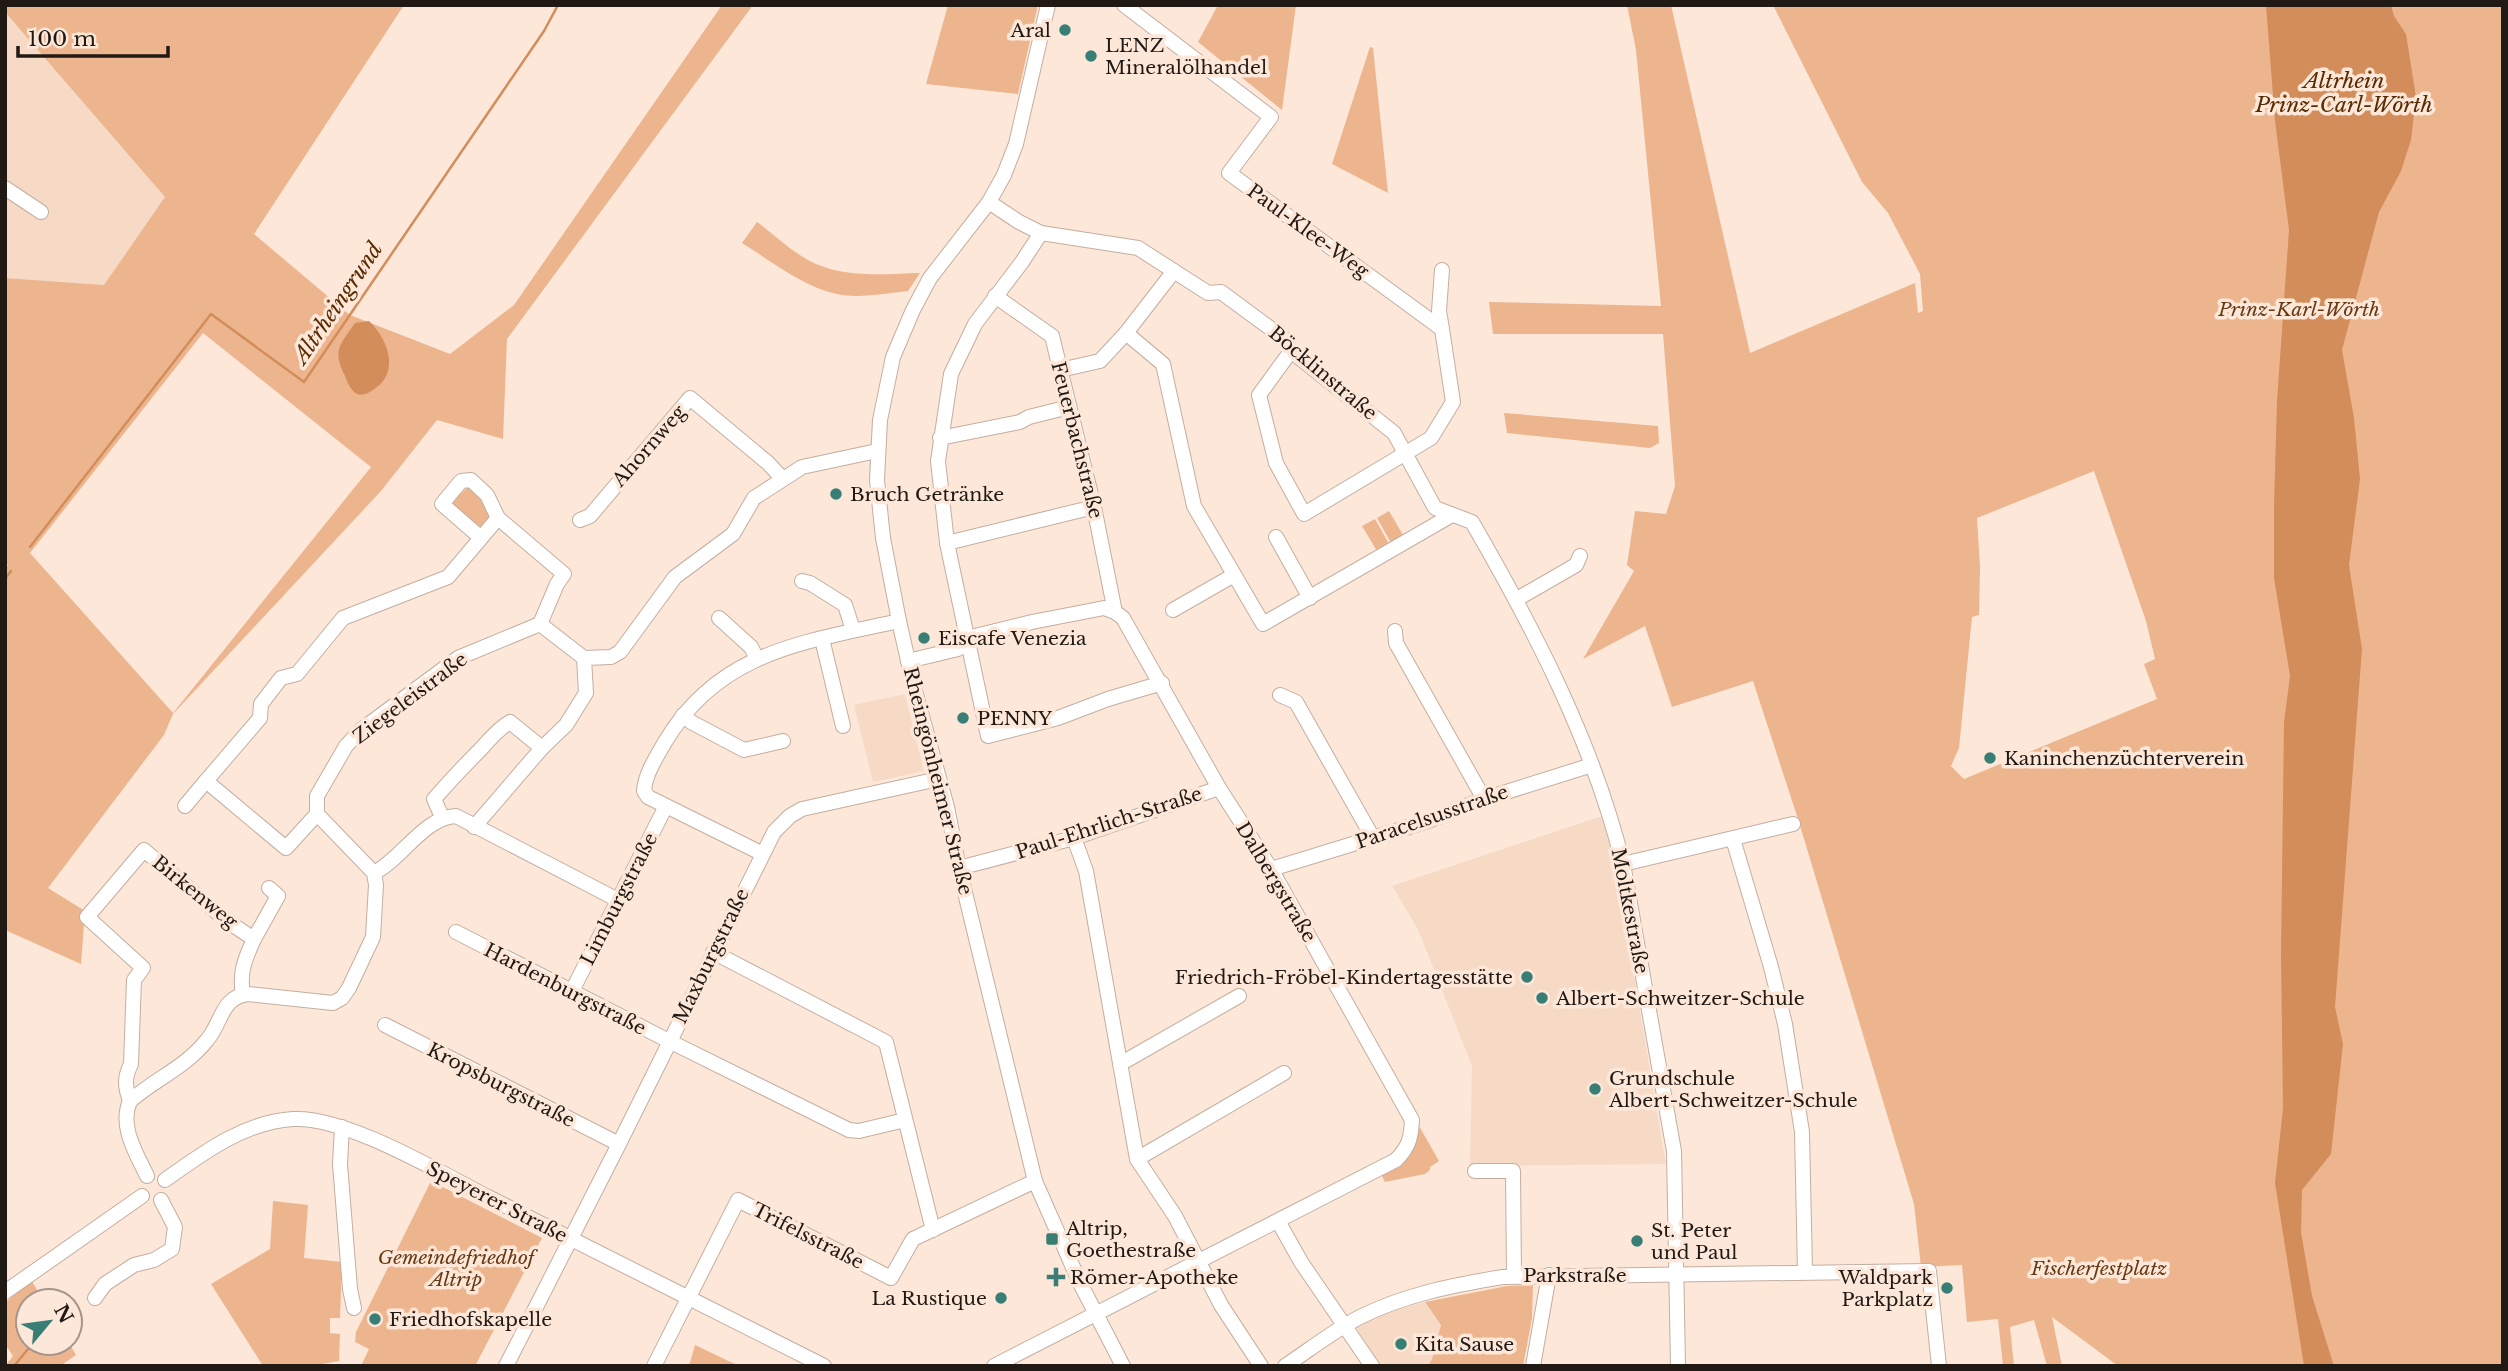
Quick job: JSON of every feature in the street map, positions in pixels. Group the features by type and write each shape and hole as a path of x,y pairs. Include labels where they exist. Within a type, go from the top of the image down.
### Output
{"street":[{"name":"Rheingönheimer Straße","path":"1048,5 1016,144 1004,175 989,202 930,278 913,310 893,357 877,451 883,538 899,621 947,807 959,868 1035,1181 1096,1315 1124,1366"},
{"name":"Paul-Klee-Weg","path":"1124,5 1270,117 1229,173 1442,328"},
{"path":"5,188 41,212"},
{"name":"Böcklinstraße","path":"989,202 1041,233 1138,248 1208,293 1221,292 1286,340 1291,351 1394,433 1435,508 1472,522 1517,599"},
{"path":"1041,233 1023,262 975,324 951,374 940,438 938,461 947,543 988,736 1058,718 1162,683"},
{"path":"1291,351 1259,395 1276,463 1304,514 1432,438 1453,402 1439,311 1441,270"},
{"path":"1060,370 1100,361 1126,333 1174,271"},
{"name":"Feuerbachstraße","path":"995,296 1052,336 1094,507 1115,612"},
{"path":"1126,333 1163,363 1194,506 1264,624 1452,515"},
{"name":"Ahornweg","path":"580,520 590,516 690,398 768,463 782,478"},
{"path":"940,438 1020,422 1029,417 1069,407"},
{"path":"481,538 442,503 461,481 471,480 487,495 498,518 564,574 540,624 584,658 611,657 620,652 675,577 733,534 754,498 802,467 877,451"},
{"path":"947,543 1094,507"},
{"path":"186,806 260,718 261,704 281,678 297,674 343,618 448,577 498,518"},
{"path":"1276,537 1310,598"},
{"path":"1517,599 1576,565 1580,556"},
{"path":"1173,610 1234,575"},
{"path":"802,581 810,583 845,605 853,631"},
{"name":"Moltkestraße","path":"1517,599 1592,765 1613,826 1622,864 1674,1150 1678,1366"},
{"path":"908,661 958,649 975,636 1032,622 1054,620 1104,608 1115,612"},
{"name":"Dalbergstraße","path":"994,1366 1396,1160 1406,1151 1411,1139 1412,1120 1272,869 1219,788 1131,629 1115,612"},
{"path":"719,618 751,647 757,657"},
{"path":"761,853 649,797 644,786 662,747 683,715 709,689 757,657 899,621"},
{"name":"Ziegeleistraße","path":"317,814 317,796 346,746 361,730 458,658 540,624"},
{"path":"1395,631 1396,643 1484,799"},
{"path":"822,639 843,726"},
{"path":"474,827 566,724 586,693 584,658"},
{"path":"1280,695 1296,702 1373,838"},
{"path":"683,715 744,750 783,741"},
{"path":"442,817 434,799 498,729 510,722 542,748"},
{"name":"Paracelsusstraße","path":"1272,869 1427,821 1484,799 1592,765"},
{"name":"Maxburgstraße","path":"506,1366 619,1144 761,853 774,832 790,816 802,809 938,779"},
{"path":"147,1176 126,1125 126,1111 130,1101 197,1053 212,1035 228,1002 243,995 315,1003 333,1003 342,998 373,937 376,885 374,873 317,814 286,848 206,781"},
{"name":"Paul-Ehrlich-Straße","path":"959,868 1074,838 1219,788"},
{"name":"Limburgstraße","path":"572,991 666,806"},
{"path":"374,873 387,866 442,817 456,816 618,900"},
{"path":"1622,864 1793,824"},
{"path":"1074,838 1086,871 1137,1159 1175,1216 1221,1305 1261,1366"},
{"path":"1733,838 1785,1024 1802,1132 1805,1272"},
{"name":"Birkenweg","path":"130,1101 125,1087 126,1074 131,1064 134,980 144,968 87,917 144,850 228,921 254,939"},
{"name":"Birkenweg","path":"243,995 240,980 242,967 278,895 270,888"},
{"name":"Hardenburgstraße","path":"456,932 849,1130 859,1131 905,1120"},
{"path":"713,952 886,1042 933,1230"},
{"path":"1120,1064 1239,996"},
{"name":"Kropsburgstraße","path":"385,1025 619,1144"},
{"path":"1137,1159 1283,1073"},
{"name":"Speyerer Straße","path":"165,1180 231,1137 261,1126 293,1119 325,1122 406,1156 824,1366"},
{"path":"342,1127 340,1164 350,1289 354,1308"},
{"path":"1475,1171 1513,1171 1514,1275"},
{"path":"159,1175 165,1180 167,1193 161,1200 153,1202 142,1196 141,1183 147,1176 159,1175"},
{"name":"Trifelsstraße","path":"688,1299 738,1200 891,1278 913,1239 1035,1181"},
{"path":"5,1292 142,1196"},
{"path":"94,1298 105,1284 134,1265 154,1260 172,1249 175,1227 161,1200"},
{"path":"1278,1222 1301,1262 1372,1366"},
{"name":"Parkstraße","path":"1285,1366 1345,1325 1409,1297 1458,1284 1514,1275 1929,1271 1939,1366"},
{"path":"1534,1366 1549,1275"},
{"path":"654,1366 688,1299"}],"shaded area":[{"path":"5,12 166,197 104,285 5,278"},
{"path":"905,694 924,771 873,782 854,705"},
{"name":"Albert-Schweitzer-Schule","path":"1602,816 1615,865 1666,1164 1470,1166 1472,1066 1418,929 1392,886"},
{"name":"Kita Sause","path":"1425,1302 1441,1325 1428,1366 1381,1366 1355,1326"}],"green space":[{"path":"5,5 404,5 254,234 350,315 450,354 514,305 722,5 753,5 507,339 503,439 437,420 381,491 173,714 164,735 48,888 85,911 81,964 5,930 5,569 8,565 5,563 5,278 104,285 165,197 5,12","holes":["203,333 371,467 173,713 30,553"]},
{"path":"948,5 1038,5 1018,94 926,84"},
{"path":"1218,5 1296,5 1282,110 1198,42"},
{"path":"1627,5 1671,5 1750,353 1915,283 1918,313 1923,311 1920,274 1888,213 1862,182 1773,5 2503,5 2503,1366 2118,1366 2052,1317 2062,1366 2047,1366 2034,1320 2010,1327 2014,1366 2003,1366 1998,1319 1967,1322 1962,1265 1921,1267 1914,1204 1798,819 1753,681 1672,707 1645,626 1583,659 1634,571 1627,565 1635,511 1666,514 1675,486 1663,334 1493,334 1489,302 1661,306 1636,50","holes":["2094,471 2146,621 2155,659 2144,664 2157,699 1964,779 1951,766 1959,748 1972,617 1979,615 1977,518"]},
{"path":"1370,47 1373,48 1388,193 1332,164"},
{"path":"757,222 816,264 841,271 868,274 920,273 908,291 854,296 824,291 788,273 742,243"},
{"path":"1504,413 1658,426 1659,443 1650,448 1507,433"},
{"path":"469,486 488,502 496,519 481,535 450,504"},
{"path":"1389,511 1403,535 1391,543 1377,518"},
{"path":"1375,519 1389,544 1377,551 1362,526"},
{"path":"1419,1126 1439,1161 1425,1174 1385,1182 1381,1174 1400,1164 1411,1153"},
{"name":"Gemeindefriedhof Altrip","path":"431,1181 542,1238 475,1366 361,1366 369,1349 355,1342 356,1332"},
{"name":"Gemeindefriedhof Altrip","path":"273,1201 308,1205 304,1258 342,1262 340,1318 330,1318 330,1333 340,1334 339,1361 311,1366 263,1366 211,1284 270,1249"},
{"path":"31,1280 35,1287 23,1287"},
{"path":"1533,1285 1532,1318 1523,1366 1428,1366 1441,1325 1425,1302 1507,1286"},
{"path":"14,1295 14,1357 73,1357 60,1366 5,1366 13,1356 5,1344 5,1303"},
{"path":"695,1345 739,1366 689,1366"}],"water":[{"name":"Altrhein Prinz-Carl-Wörth","path":"2266,5 2391,5 2394,16 2406,34 2416,97 2411,140 2401,171 2379,212 2342,350 2354,418 2360,479 2349,565 2362,649 2335,1007 2343,1044 2331,1154 2302,1190 2301,1232 2312,1296 2334,1366 2304,1366 2275,1183 2283,1108 2281,955 2284,722 2290,676 2274,578 2274,506 2277,401 2289,230 2275,121"},
{"path":"369,321 382,337 389,356 389,365 382,383 370,392 359,395 348,384 338,354 355,323"}],"waterway":[{"name":"Altrheingrund","path":"30,547 211,314 304,382 544,31 558,5"},
{"name":"Altrheingrund","path":"5,579 11,571"},
{"name":"Altrheingrund","path":"14,1366 21,1357"}],"place":[{"name":"Aral","path":"1065,30"},
{"name":"LENZ Mineralölhandel","path":"1091,56"},
{"name":"Bruch Getränke","path":"836,494"},
{"name":"Eiscafe Venezia","path":"924,638"},
{"name":"PENNY","path":"963,718"},
{"name":"Kaninchenzüchterverein","path":"1990,758"},
{"name":"Friedrich-Fröbel-Kindertagesstätte","path":"1527,977"},
{"name":"Albert-Schweitzer-Schule","path":"1542,998"},
{"name":"Grundschule Albert-Schweitzer-Schule","path":"1595,1089"},
{"name":"Altrip, Goethestraße","path":"1052,1239"},
{"name":"St. Peter und Paul","path":"1637,1241"},
{"name":"Römer-Apotheke","path":"1056,1277"},
{"name":"Waldpark Parkplatz","path":"1947,1288"},
{"name":"La Rustique","path":"1001,1298"},
{"name":"Friedhofskapelle","path":"375,1319"},
{"name":"Kita Sause","path":"1401,1344"}],"park label":[{"name":"Prinz-Karl-Wörth","path":"2299,309"},
{"name":"Fischerfestplatz","path":"2099,1268"}]}
